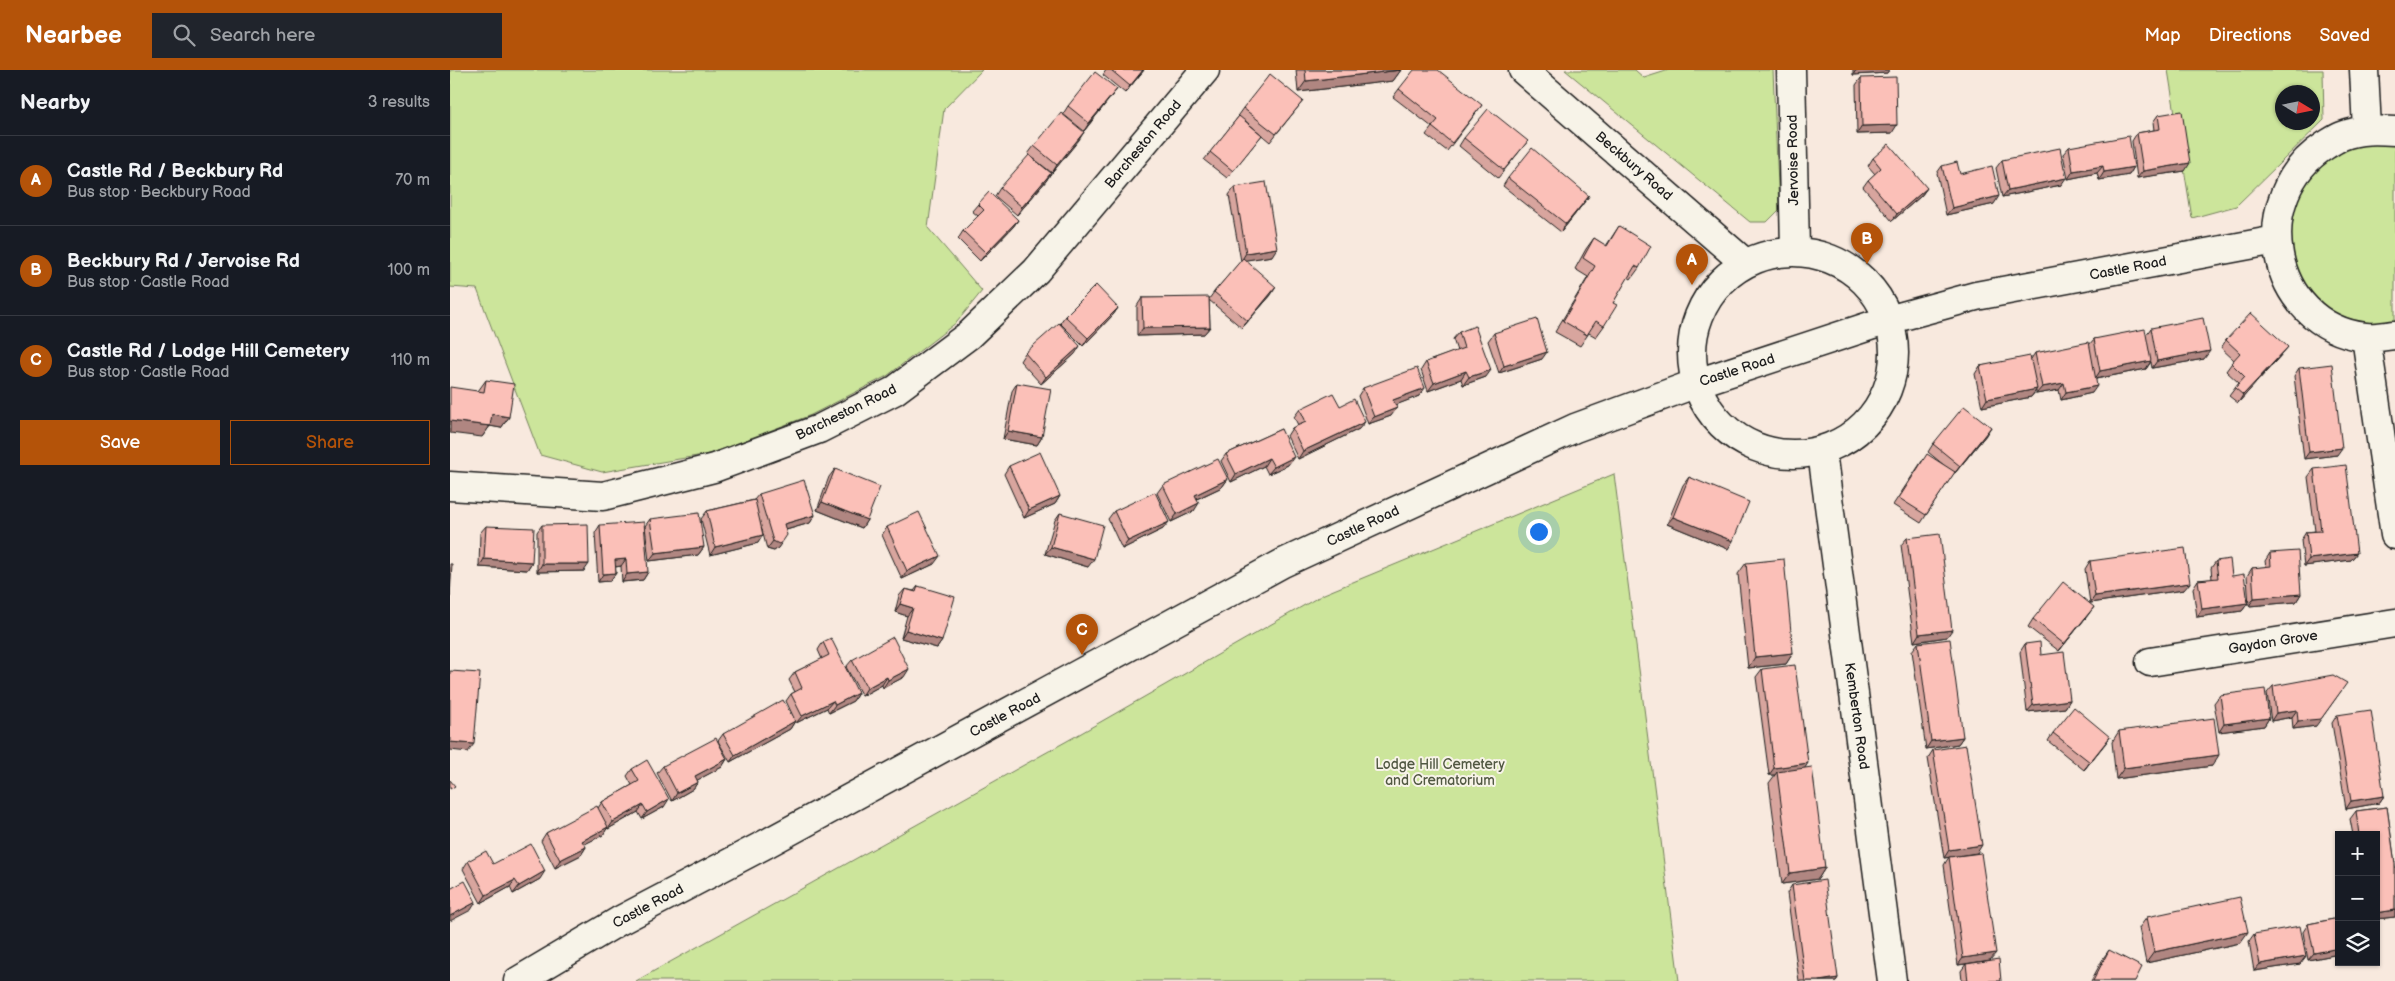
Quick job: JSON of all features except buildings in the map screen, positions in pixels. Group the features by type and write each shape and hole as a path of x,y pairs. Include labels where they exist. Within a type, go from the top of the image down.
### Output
{"street":[{"name":"Barcheston Road","path":"450,486 603,496 714,468 819,429 894,391 969,335 1036,271 1205,70"},
{"name":"Beckbury Road","path":"1523,70 1745,263"},
{"name":"Jervoise Road","path":"1791,70 1795,249"},
{"path":"2364,70 2367,130"},
{"path":"2395,131 2367,130 2341,136 2312,154 2289,181 2277,214 2276,240 2284,276 2296,297 2312,313 2332,326 2366,337 2395,335"},
{"name":"Castle Road","path":"518,981 619,921 842,804 1283,563 1576,428 1697,383 1888,320 1976,296 2276,240"},
{"path":"1795,249 1822,256 1864,278 1883,304 1888,320 1895,366 1886,398 1866,425 1822,452 1782,455 1745,444 1717,422 1697,383 1691,362 1694,328 1713,290 1745,263 1795,249"},
{"path":"2366,337 2395,535"},
{"name":"Kemberton Road","path":"1822,452 1892,981"},
{"name":"Gaydon Grove","path":"2150,662 2395,623"}],"green space":[{"path":"450,70 982,70 944,109 928,228 982,291 957,322 887,376 811,415 709,454 602,472 540,455 477,289 450,287"},
{"path":"1565,70 1635,70 1644,78 1669,70 1773,70 1779,210 1767,222 1750,222"},
{"path":"2168,70 2323,70 2324,120 2320,124 2320,85 2275,85 2275,130 2314,130 2236,206 2192,218"},
{"path":"2395,140 2395,326 2387,328 2325,314 2286,265 2285,204 2299,177 2348,142"},
{"name":"Lodge Hill Cemetery and Crematorium","path":"1614,474 1679,981 636,981 1076,736 1324,594"}],"place":[{"name":"Beckbury Rd / Jervoise Rd","path":"1867,264"},
{"name":"Castle Rd / Beckbury Rd","path":"1692,285"},
{"name":"Castle Rd / Lodge Hill Cemetery","path":"1082,655"}]}
